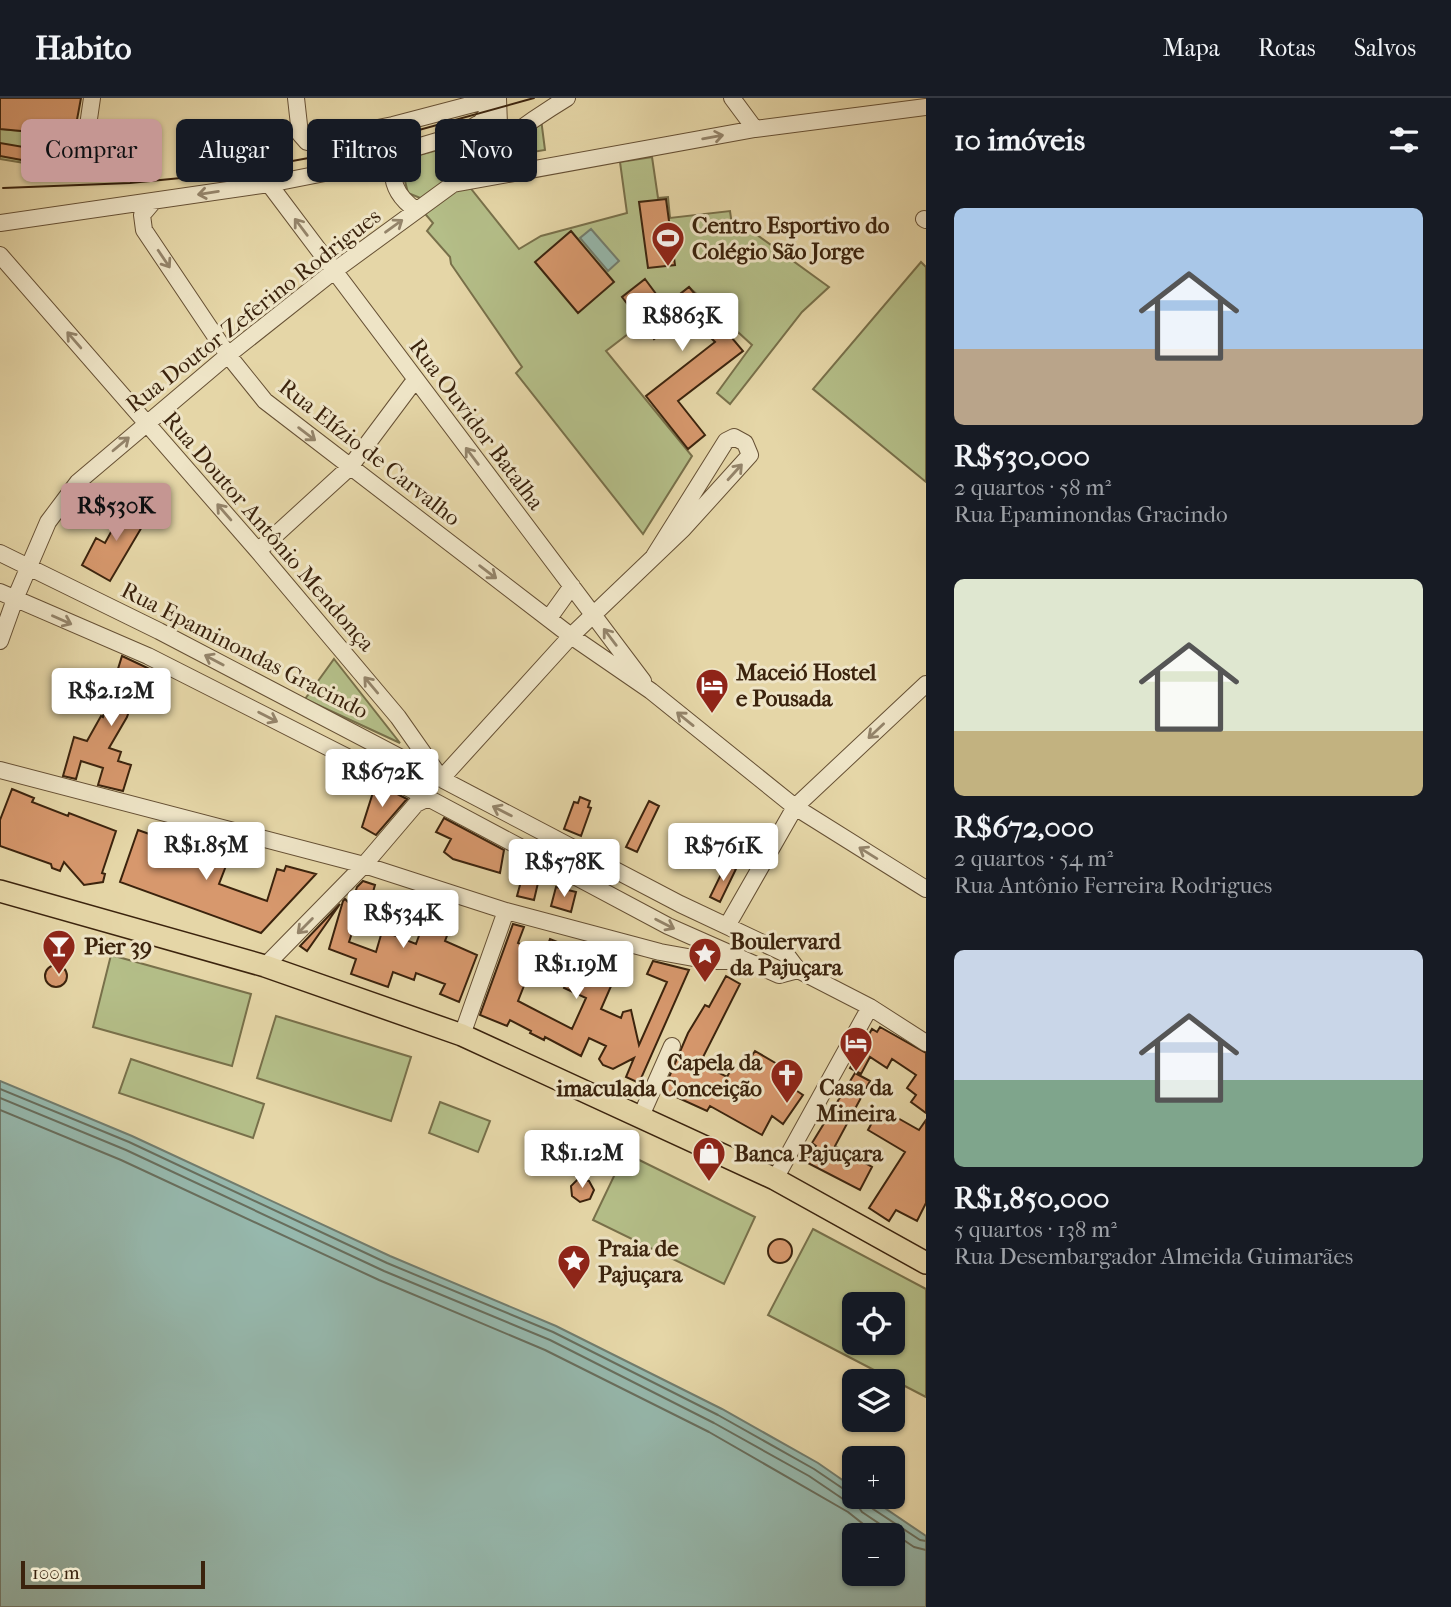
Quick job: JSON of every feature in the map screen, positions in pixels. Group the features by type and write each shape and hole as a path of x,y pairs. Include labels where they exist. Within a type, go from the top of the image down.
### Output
{"main road":[{"path":"0,891 265,965 462,1035 641,1115 775,1180 926,1263"}],"street":[{"path":"89,119 92,98"},
{"path":"296,98 300,134 307,142 393,125 497,98"},
{"path":"421,147 449,139 473,127 491,110 497,98"},
{"path":"497,98 499,119"},
{"path":"534,119 567,98"},
{"path":"732,98 755,129"},
{"name":"Rua Doutor Zeferino Rodrigues","path":"0,641 7,596 29,565 48,522 78,482 228,355 334,271 453,184 755,129 926,107"},
{"path":"0,223 269,184 307,175"},
{"path":"395,182 405,202 416,210"},
{"name":"Rua Ouvidor Batalha","path":"269,184 651,691"},
{"name":"Rua Elízio de Carvalho","path":"153,202 142,215 144,230 228,355 265,401 571,636 651,691"},
{"name":"Rua Doutor Antônio Mendonça","path":"0,254 398,717 441,779"},
{"path":"258,551 350,467 415,380"},
{"path":"265,965 364,865 416,804 428,798 423,790 425,781 432,777 441,779 593,613 654,556 703,508 750,455 746,443 734,437 726,441 654,556"},
{"path":"691,496 703,508"},
{"name":"Rua Epaminondas Gracindo","path":"0,553 159,631 441,779 786,954 798,970 870,1007 926,1043"},
{"path":"549,618 572,586"},
{"name":"Rua Epaminondas Gracindo","path":"7,596 148,656 428,798 668,926 779,975 798,970"},
{"path":"148,656 159,631"},
{"path":"727,926 795,807 926,684"},
{"path":"651,691 795,807 926,889"},
{"path":"0,770 364,865 506,911 687,958 747,961"},
{"path":"462,1035 506,911"},
{"path":"775,1180 870,1007"},
{"path":"641,1115 672,1046"}],"green space":[{"path":"541,119 545,150 537,151 537,123"},
{"path":"0,129 21,131 21,162 0,159"},
{"path":"435,151 435,182 446,182 425,200 408,193 405,182 421,182 421,154"},
{"path":"652,157 658,198 668,197 670,218 730,211 732,225 742,224 829,287 802,312 730,404 717,393 752,345 689,287 606,351 692,456 643,534 516,373 522,367 451,264 450,257 427,231 433,223 421,209 468,185 519,249 541,236 627,213 620,162"},
{"path":"921,262 926,267 926,482 813,389"},
{"path":"334,659 400,743 305,699"},
{"path":"111,955 251,994 232,1066 93,1027"},
{"path":"276,1016 411,1057 391,1121 257,1078"},
{"path":"131,1059 264,1104 253,1138 119,1093"},
{"path":"440,1102 490,1121 478,1152 429,1133"},
{"path":"625,1153 755,1217 724,1284 593,1220"},
{"path":"813,1229 926,1289 926,1397 905,1386 905,1369 872,1369 845,1355 905,1355 905,1292 842,1292 842,1353 768,1315"}],"water":[{"path":"591,229 619,261 608,271 580,238"},
{"path":"0,1081 132,1136 390,1256 556,1326 722,1409 818,1463 842,1480 842,1509 886,1509 926,1536 926,1607 0,1607"}],"building":[{"path":"0,98 81,98 77,119 21,119 21,131 0,129"},
{"path":"0,143 21,147 21,160 0,156"},
{"path":"666,199 675,265 648,268 639,202"},
{"path":"571,231 614,282 578,313 535,262"},
{"path":"645,279 665,306 689,287 743,351 678,401 705,435 688,449 646,396 715,342 693,319 677,321 654,339 622,297"},
{"path":"127,503 149,515 110,581 82,565 96,538 105,543"},
{"path":"122,656 154,671 148,691 137,688 127,717 109,748 121,752 118,761 131,765 123,791 98,785 103,768 81,761 76,779 63,776 74,737 87,741 101,716 103,717"},
{"path":"376,783 407,799 376,835 362,827"},
{"path":"12,789 34,798 32,802 116,831 102,873 105,874 103,882 84,885 64,862 60,871 52,868 51,864 0,846 0,820"},
{"path":"580,797 590,801 588,807 591,808 581,836 564,829 574,802 578,803"},
{"path":"649,801 659,806 637,852 626,847"},
{"path":"444,818 504,850 500,873 453,859 444,852 451,839 436,832"},
{"path":"138,830 200,852 201,848 229,858 219,884 267,901 277,869 284,871 286,866 316,874 261,933 120,882"},
{"path":"526,863 541,870 534,900 517,896"},
{"path":"726,864 736,869 720,902 710,897"},
{"path":"363,881 375,885 368,910 354,927 349,942 376,952 383,928 416,944 426,916 451,925 445,941 477,955 459,1002 440,994 445,984 416,973 414,980 393,972 388,987 351,974 356,959 329,949 343,901 345,899 351,905 357,887"},
{"path":"556,887 576,892 571,912 551,906"},
{"path":"340,904 307,951 300,946"},
{"path":"513,924 524,927 518,943 544,955 550,939 580,951 581,947 607,959 609,955 622,961 601,1009 621,1018 623,1012 631,1010 639,1045 667,982 647,974 653,961 689,970 639,1083 626,1077 634,1058 613,1069 603,1065 599,1059 606,1046 589,1038 581,1056 545,1037 544,1040 530,1033 531,1031 510,1020 507,1026 480,1015","holes":["531,968 566,982 564,988 586,998 572,1029 518,1001"]},
{"path":"56,965 64,968 67,976 64,984 56,987 48,984 45,976 48,968"},
{"path":"726,976 740,984 700,1063 727,1077 733,1066 742,1071 755,1051 801,1078 794,1089 803,1095 783,1124 772,1116 762,1135 710,1106 707,1111 663,1091 688,1033 705,1005 709,1007"},
{"path":"880,1027 926,1053 926,1113 911,1102 916,1095 907,1088 916,1075 892,1059 887,1068 870,1057 861,1074 850,1068 872,1029 877,1032"},
{"path":"855,1073 870,1081 835,1146 872,1167 860,1190 806,1162 816,1146 812,1143"},
{"path":"880,1108 919,1130 926,1120 926,1203 917,1221 896,1210 889,1221 869,1208 905,1152 868,1130"},
{"path":"578,1179 589,1181 594,1190 590,1199 580,1202 572,1196 571,1186"},
{"path":"780,1239 789,1242 792,1251 789,1260 780,1263 771,1260 768,1251 771,1242"}],"tram line":[{"path":"3,188 130,183 222,174 336,153 534,98"}],"place":[{"name":"Centro Esportivo do Colégio São Jorge","path":"668,268"},
{"name":"Maceió Hostel e Pousada","path":"712,715"},
{"name":"Pier 39","path":"59,976"},
{"name":"Boulervard da Pajuçara","path":"705,984"},
{"name":"Casa da Mineira","path":"856,1073"},
{"name":"Capela da imaculada Conceição","path":"787,1105"},
{"name":"Banca Pajuçara","path":"709,1183"},
{"name":"Praia de Pajuçara","path":"574,1291"}]}
